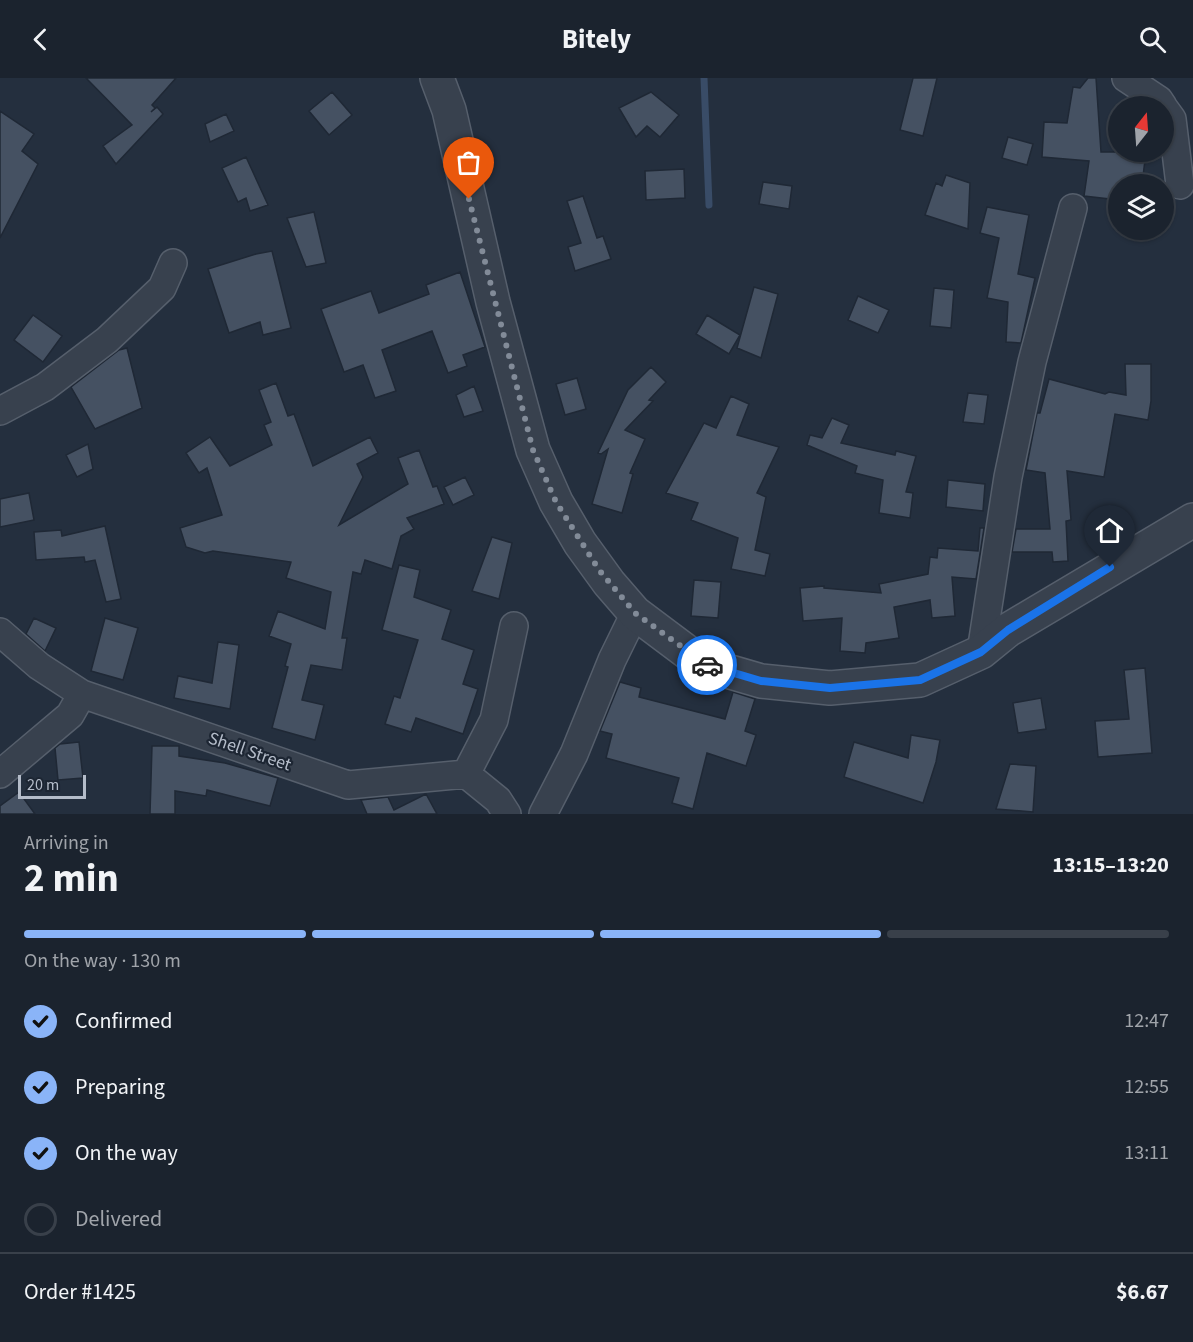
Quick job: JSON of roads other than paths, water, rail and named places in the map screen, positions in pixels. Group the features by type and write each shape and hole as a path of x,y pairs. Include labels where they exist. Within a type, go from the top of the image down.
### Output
{"street":[{"path":"437,78 449,110 493,302 533,450 556,502 580,543 609,583 635,613 703,664 761,681 819,687 920,680 981,652 1008,630 1193,520"},
{"path":"1126,78 1153,96"},
{"path":"1174,136 1180,185"},
{"path":"981,652 1008,477 1032,362 1073,208"},
{"path":"0,411 45,387 107,340 162,288 173,263"},
{"path":"543,814 569,765 612,660 635,613"},
{"path":"507,814 498,800 466,774 494,720 514,626"},
{"name":"Shell Street","path":"0,632 39,666 82,694 348,785 466,774"},
{"path":"0,774 70,715 82,694"}],"waterway":[{"path":"704,78 709,205"}]}
